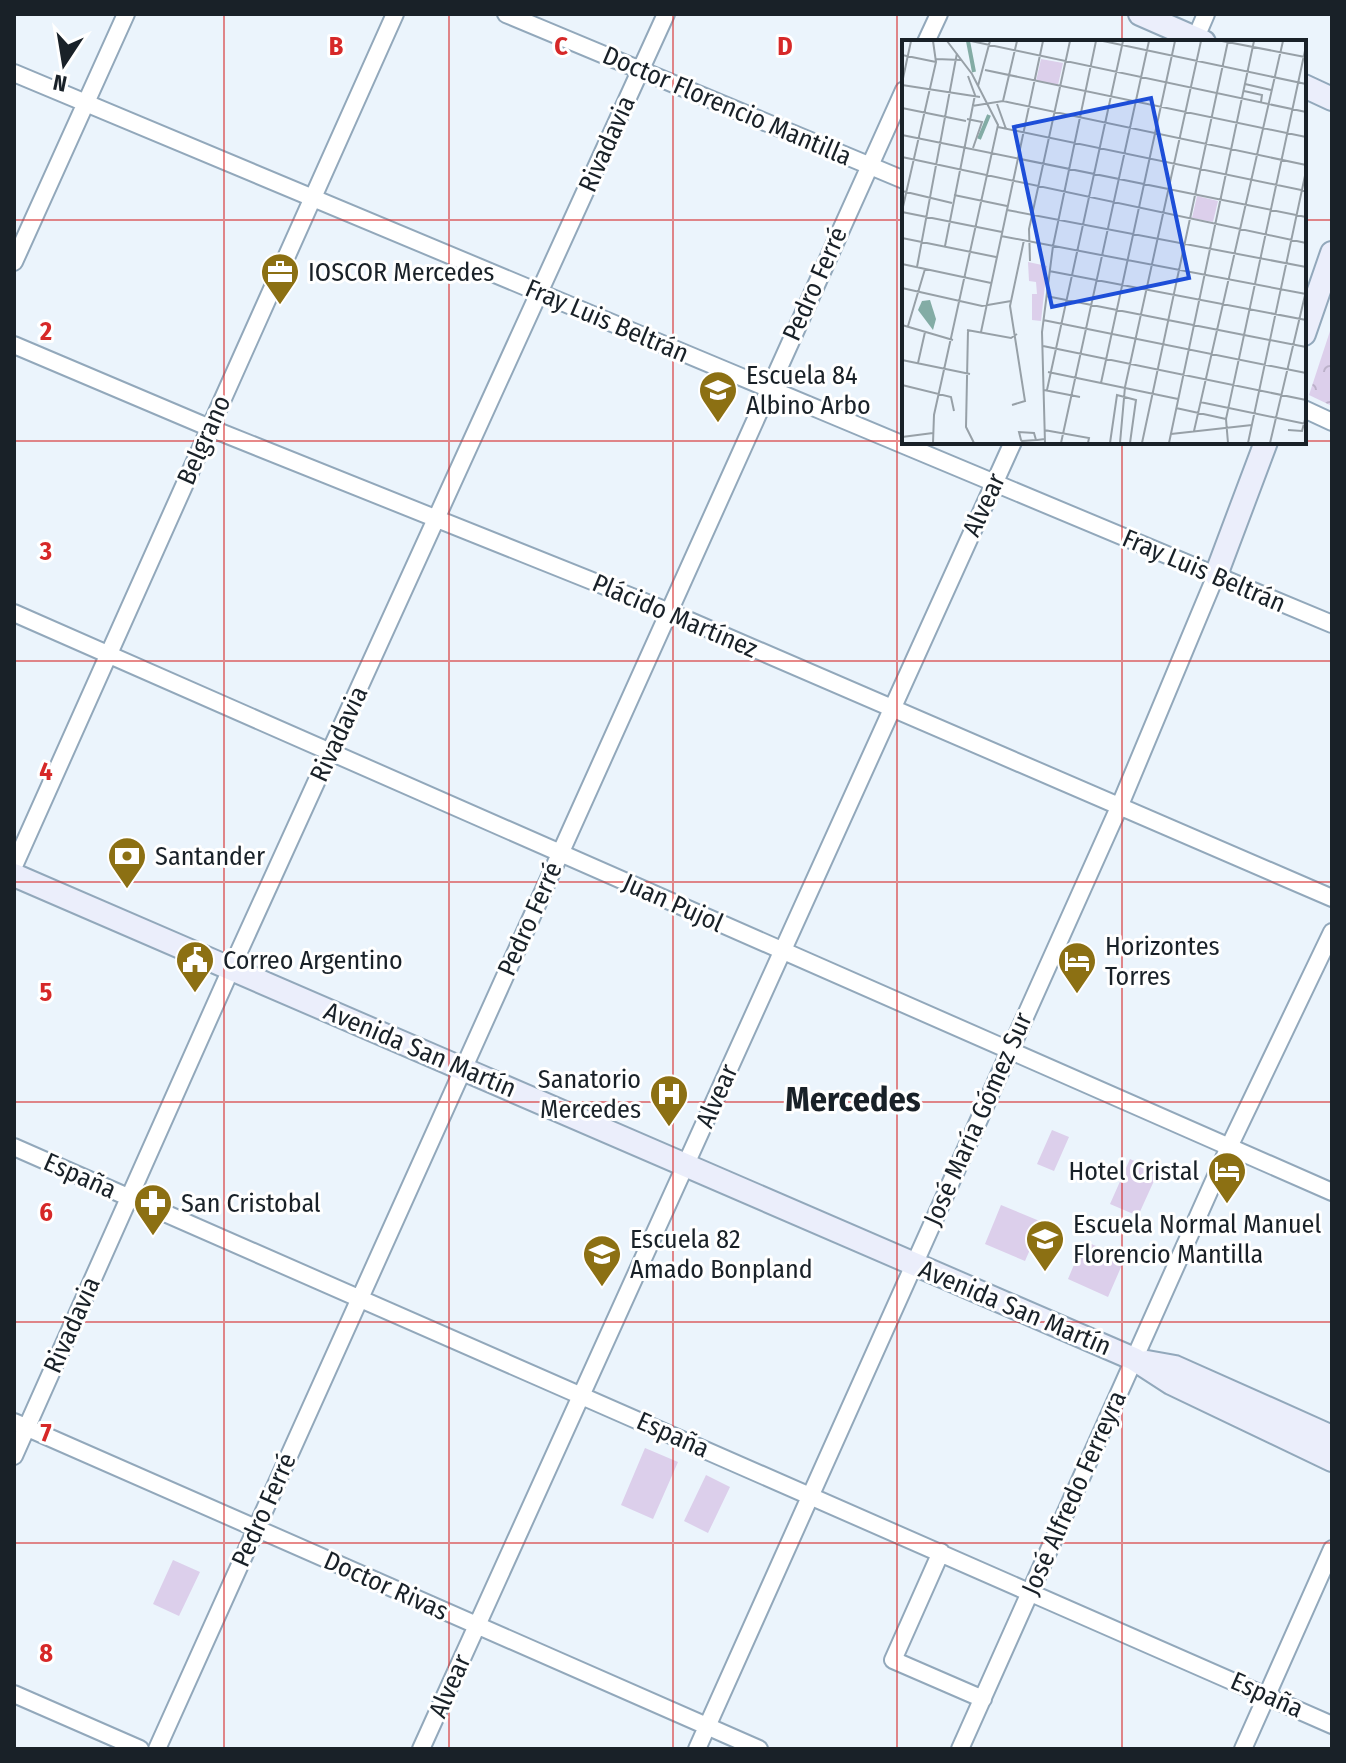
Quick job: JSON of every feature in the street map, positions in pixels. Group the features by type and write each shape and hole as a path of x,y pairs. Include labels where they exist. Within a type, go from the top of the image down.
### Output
{"street":[{"path":"14,262 126,14"},
{"name":"Belgrano","path":"14,866 395,14"},
{"name":"Doctor Florencio Mantilla","path":"506,14 902,179"},
{"name":"Rivadavia","path":"14,1456 20,1425 129,1198 666,14"},
{"path":"927,40 939,14"},
{"path":"1140,14 1196,40"},
{"path":"1198,40 1206,14"},
{"name":"Fray Luis Beltrán","path":"14,73 1332,624"},
{"path":"1306,87 1332,99"},
{"name":"Pedro Ferré","path":"157,1749 902,94"},
{"path":"1306,328 1332,253"},
{"name":"Plácido Martínez","path":"14,345 210,428 667,611 1332,898"},
{"path":"1306,410 1332,422"},
{"name":"Alvear","path":"421,1749 1012,444"},
{"path":"1216,575 1265,444"},
{"name":"José María Gómez Sur","path":"697,1749 1120,805 1216,575"},
{"name":"Juan Pujol","path":"14,613 1332,1192"},
{"name":"Avenida San Martín","path":"14,875 1134,1359 1171,1383 1332,1460"},
{"name":"José Alfredo Ferreyra","path":"960,1749 1229,1147 1332,932"},
{"name":"España","path":"14,1147 1332,1725"},
{"name":"Avenida San Martín","path":"1134,1359 1175,1367 1332,1437"},
{"name":"Doctor Rivas","path":"20,1425 759,1749"},
{"path":"1243,1749 1332,1549"},
{"path":"941,1552 893,1660 983,1699"},
{"path":"14,1694 140,1749"}],"green space":[{"path":"1332,325 1332,406 1309,395"},
{"path":"1052,1130 1069,1137 1054,1171 1037,1164"},
{"path":"1130,1159 1158,1172 1138,1216 1110,1204"},
{"path":"1001,1205 1042,1222 1025,1261 985,1244"},
{"path":"1084,1241 1125,1258 1108,1297 1068,1279"},
{"path":"645,1448 678,1462 653,1519 621,1505"},
{"path":"706,1475 730,1487 708,1533 684,1521"},
{"path":"173,1560 200,1572 179,1616 153,1604"}],"place":[{"name":"IOSCOR Mercedes","path":"280,306"},
{"name":"Escuela 84 Albino Arbo","path":"718,424"},
{"name":"Santander","path":"127,890"},
{"name":"Correo Argentino","path":"195,994"},
{"name":"Horizontes Torres","path":"1077,995"},
{"name":"Sanatorio Mercedes","path":"669,1128"},
{"name":"Hotel Cristal","path":"1227,1205"},
{"name":"San Cristobal","path":"153,1237"},
{"name":"Escuela Normal Manuel Florencio Mantilla","path":"1045,1273"},
{"name":"Escuela 82 Amado Bonpland","path":"602,1288"}],"district":[{"name":"Mercedes","path":"853,1099"}]}
